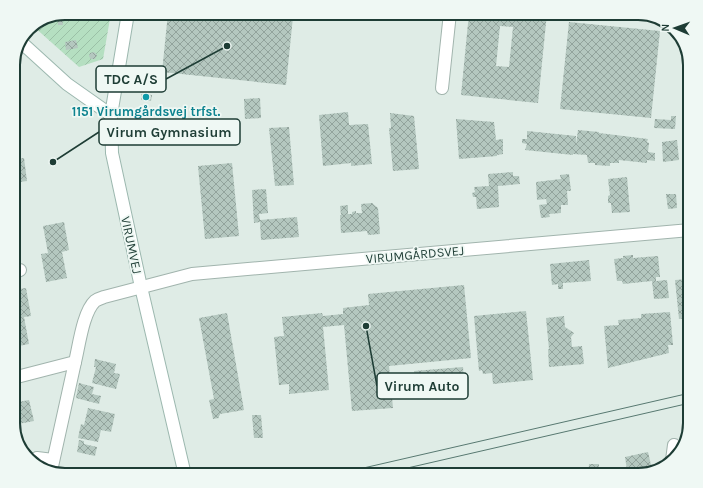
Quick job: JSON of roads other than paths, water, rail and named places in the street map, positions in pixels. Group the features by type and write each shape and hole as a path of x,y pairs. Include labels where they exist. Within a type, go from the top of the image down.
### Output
{"street":[{"name":"VIRUMVEJ","path":"127,20 111,115 112,153 141,287 183,468"},
{"path":"442,88 449,20"},
{"path":"25,45 67,84 111,115"},
{"name":"VIRUMGÅRDSVEJ","path":"75,362 85,317 95,301 104,297 192,274 683,231"},
{"path":"20,376 75,362 52,466"},
{"path":"673,451 674,446"},
{"path":"37,458 50,465"}],"tram line":[{"path":"363,468 683,395"},
{"path":"407,468 683,405"}],"place":[{"name":"TDC A/S","path":"227,46"},
{"name":"1151 Virumgårdsvej trfst.","path":"146,97"},
{"name":"Virum Gymnasium","path":"53,162"},
{"name":"Virum Auto","path":"366,326"}]}
